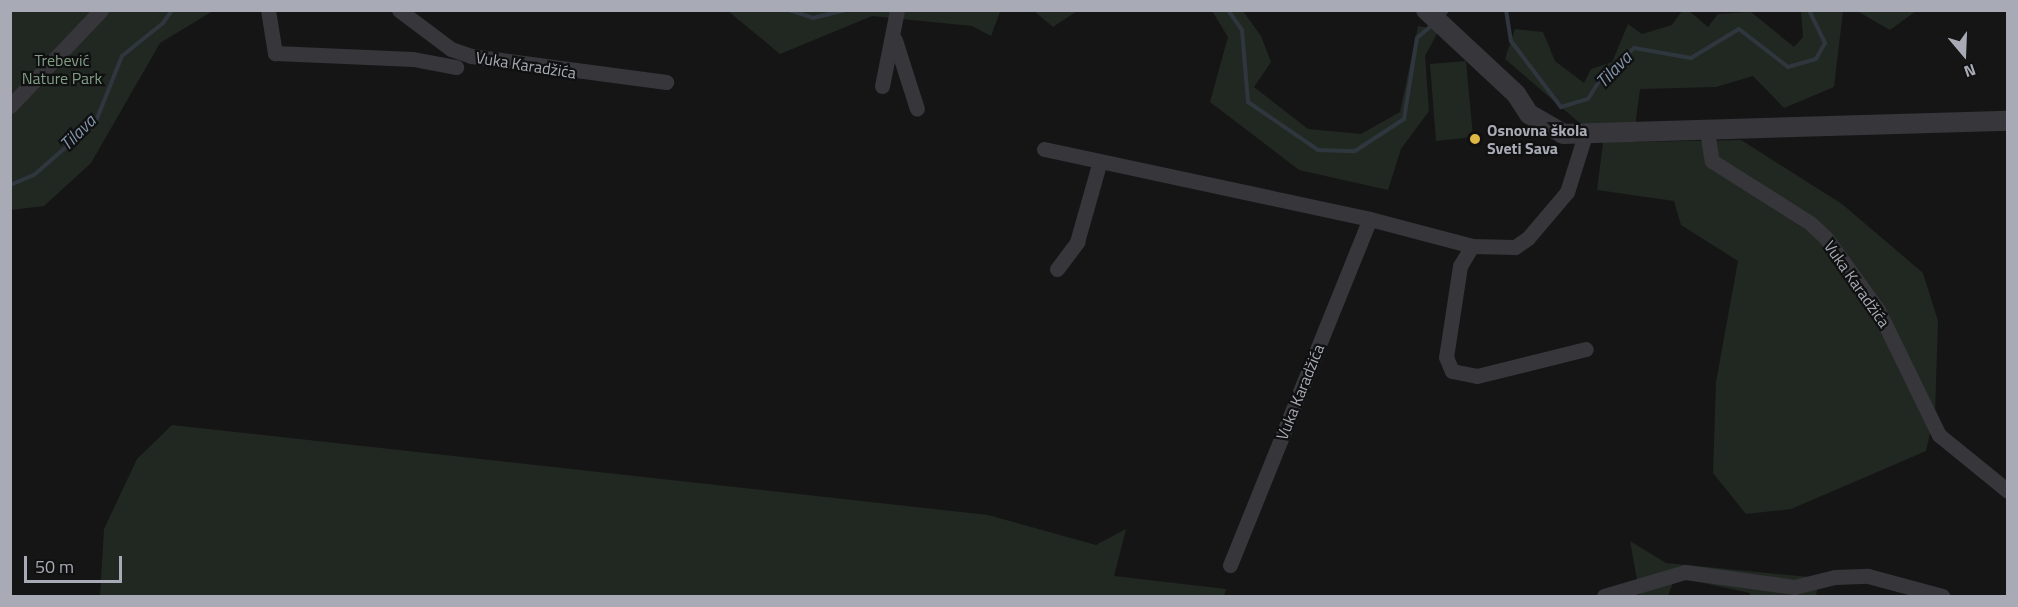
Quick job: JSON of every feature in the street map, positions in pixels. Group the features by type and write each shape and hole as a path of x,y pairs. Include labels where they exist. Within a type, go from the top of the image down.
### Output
{"street":[{"path":"10,106 101,10"},
{"name":"Vuka Karadžića","path":"268,10 275,53 413,59 456,67"},
{"name":"Vuka Karadžića","path":"399,10 451,49 471,56 666,82"},
{"path":"1426,10 1516,94 1543,124 1563,134 2007,121"},
{"path":"882,86 895,37 897,11"},
{"path":"895,37 917,109"},
{"name":"Vuka Karadžića","path":"1707,131 1712,161 1826,238 1878,310 1939,435 2007,491"},
{"path":"1044,149 1099,164 1370,219 1472,246 1515,247 1528,238 1568,192 1585,135"},
{"path":"1057,269 1077,242 1099,164"},
{"name":"Vuka Karadžića","path":"1230,565 1370,219"},
{"path":"1472,246 1460,266 1449,324 1446,357 1452,371 1477,376 1586,349"},
{"path":"1604,597 1685,572 1799,591 1835,577 1868,576 1942,597"}],"green space":[{"name":"Trebević Nature Park","path":"10,11 213,11 160,43 91,163 44,206 11,210"},
{"path":"728,11 1009,11 1000,12 991,36 972,26 872,16 780,54"},
{"path":"1034,11 1077,11 1053,27"},
{"path":"1212,11 1243,11 1261,36 1271,62 1254,87 1308,129 1361,134 1400,112 1418,26 1439,30 1425,56 1429,111 1401,149 1388,190 1299,170 1210,102 1228,37"},
{"path":"1682,11 1689,11 1708,27 1718,14 1751,12 1794,47 1803,37 1801,11 1843,11 1834,87 1784,108 1753,76 1716,87 1640,89 1633,142 1741,140 1842,204 1923,273 1938,321 1935,412 1926,451 1791,509 1746,514 1713,473 1716,382 1738,261 1681,225 1674,201 1597,190 1603,143 1505,59 1515,29 1543,32 1555,61 1584,83 1591,69 1612,62 1628,24 1642,34 1672,25"},
{"path":"1857,11 1916,11 1890,30"},
{"path":"1466,61 1473,137 1436,141 1430,64"},
{"path":"172,425 988,515 1096,545 1126,529 1114,576 1226,589 1224,596 100,596 104,529 137,459"},
{"path":"1630,541 1666,563 1819,578 1816,596 1749,596 1750,593 1675,577 1668,596 1640,596"}],"waterway":[{"name":"Tilava","path":"10,185 34,175 96,121 122,56 163,23 172,10"},
{"name":"Tilava","path":"789,10 813,18 845,10"},
{"name":"Tilava","path":"1228,10 1242,30 1248,102 1318,150 1355,151 1404,119 1417,38 1433,24"},
{"name":"Tilava","path":"1441,17 1448,10"},
{"name":"Tilava","path":"1506,10 1511,41 1561,107 1588,99 1601,78 1634,48 1691,58 1739,29 1788,67 1816,59 1825,43 1809,10"}],"place":[{"name":"Osnovna škola Sveti Sava","path":"1475,139"}]}
